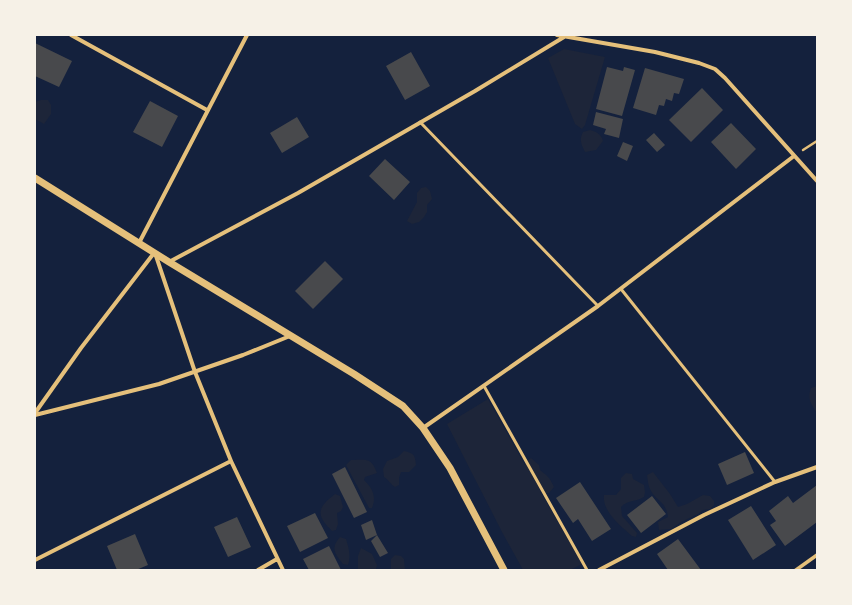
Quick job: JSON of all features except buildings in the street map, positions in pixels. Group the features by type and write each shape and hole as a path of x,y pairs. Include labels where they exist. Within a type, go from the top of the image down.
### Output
{"street":[{"path":"71,35 207,110"},
{"path":"139,243 247,35"},
{"path":"556,35 655,52 699,63 715,69 725,78 817,181"},
{"path":"169,262 298,193 475,91 564,37"},
{"path":"423,428 598,306 794,156"},
{"path":"35,178 403,406 423,428 450,468 504,570"},
{"path":"154,253 195,372 231,461 283,570"},
{"path":"35,414 81,348 154,253"},
{"path":"35,414 159,384 249,353 291,336"},
{"path":"35,560 231,461"},
{"path":"599,570 704,516 775,482 817,467"},
{"path":"796,570 817,554"},
{"path":"258,570 277,559"}],"lane":[{"path":"420,122 598,306"},
{"path":"621,289 775,482"},
{"path":"484,386 587,570"}],"path":[{"path":"794,156 817,141"}],"shaded area":[{"path":"564,49 605,57 585,125 582,129 575,124 548,58"},
{"path":"48,100 51,105 51,114 44,124 35,119 35,102"},
{"path":"590,130 598,134 603,141 596,150 585,152 581,137 583,132"},
{"path":"426,187 430,191 432,199 427,205 427,212 424,217 419,222 412,224 407,221 417,202 417,193 421,188"},
{"path":"817,386 817,413 811,404 809,395 811,388"},
{"path":"488,399 525,465 525,462 531,458 539,465 540,470 551,481 554,487 549,493 540,491 582,564 570,570 523,570 447,424"},
{"path":"404,451 413,455 416,465 409,472 401,472 399,485 395,487 384,477 383,469 387,461 398,457"},
{"path":"351,460 368,460 375,468 377,473 365,477 364,480 373,492 374,500 372,508 369,508 346,465"},
{"path":"653,472 678,507 703,495 710,496 714,501 714,505 710,509 703,510 671,529 659,530 658,522 668,517 665,508 653,495 649,487 647,475"},
{"path":"626,473 632,474 633,479 644,485 644,497 626,503 621,507 622,516 637,533 636,537 632,536 613,518 604,501 604,495 616,495 621,489 621,478"},
{"path":"335,494 340,496 343,507 341,511 337,513 338,524 336,530 332,531 324,522 321,511 326,502"},
{"path":"340,537 346,539 349,549 348,565 343,564 334,548"},
{"path":"361,548 372,554 377,565 376,569 358,570 358,556"},
{"path":"395,555 401,556 404,559 405,570 391,570 391,559"}]}
